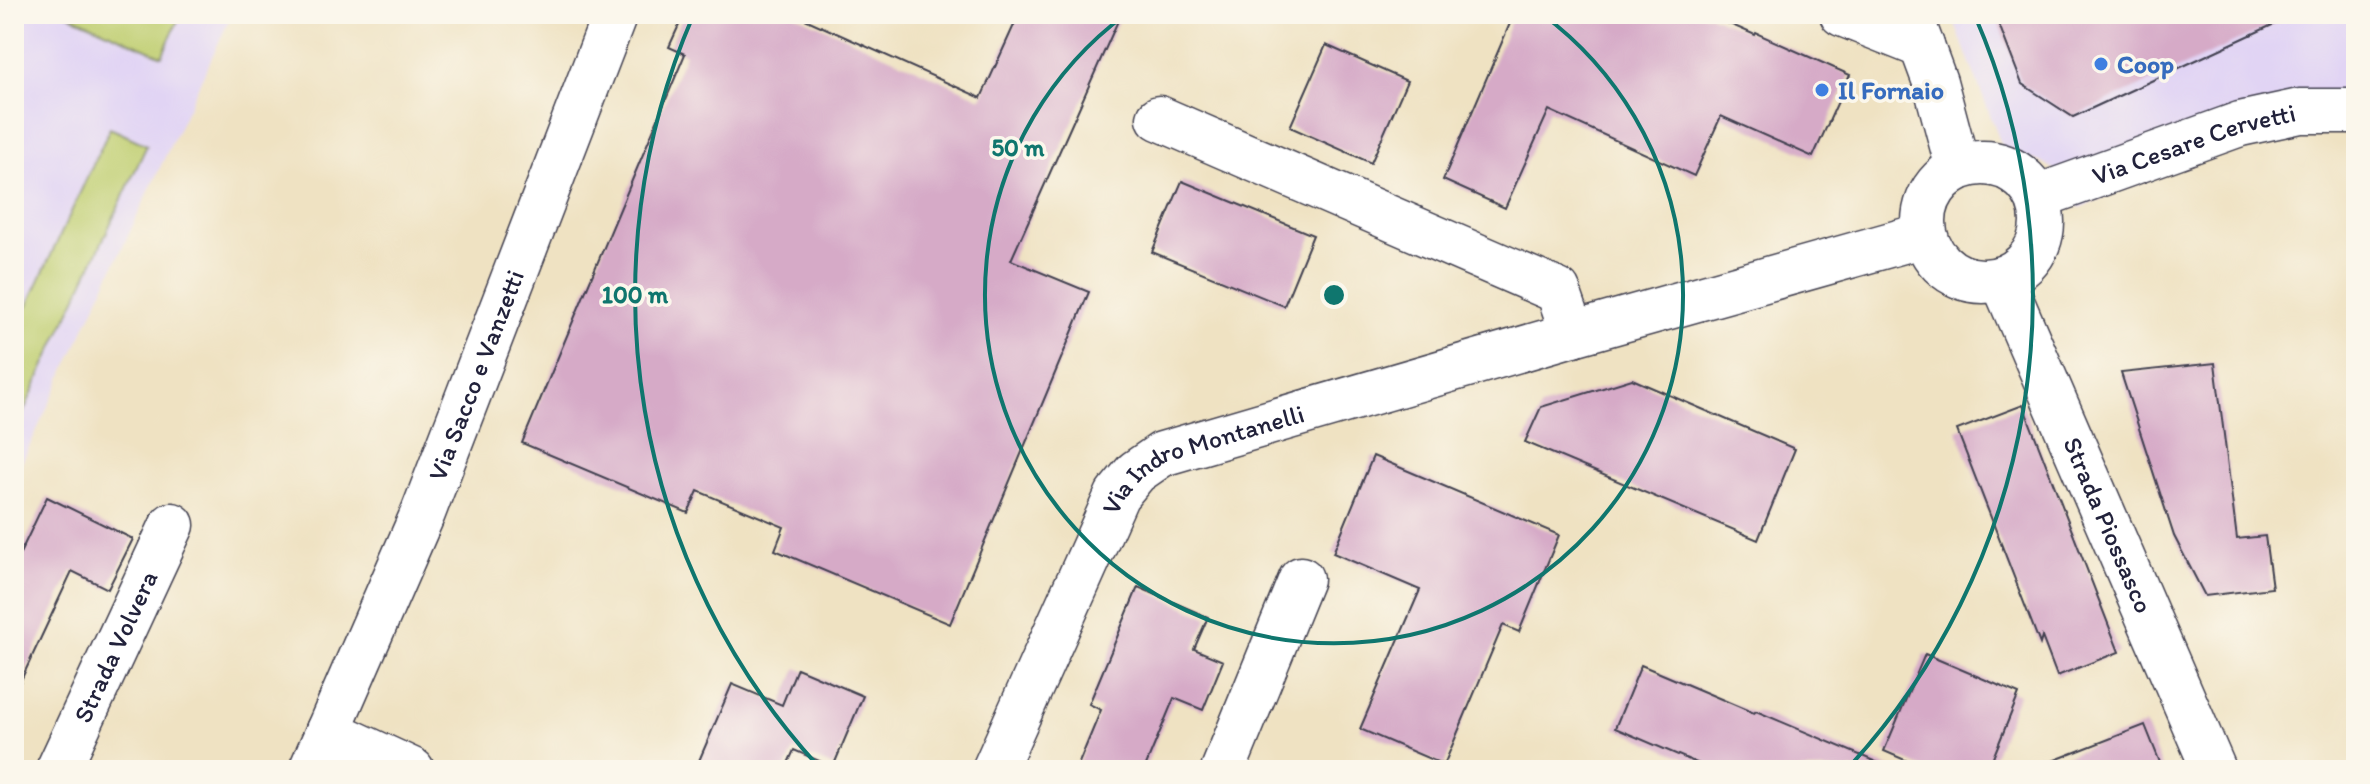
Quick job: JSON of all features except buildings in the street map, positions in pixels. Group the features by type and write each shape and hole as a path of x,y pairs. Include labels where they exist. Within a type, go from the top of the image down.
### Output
{"street":[{"name":"Via Sacco e Vanzetti","path":"412,770 319,751 423,513 615,14"},
{"path":"1842,14 1916,30 1935,82 1958,168"},
{"name":"Via Cesare Cervetti","path":"2037,197 2240,124 2300,111 2356,111"},
{"path":"1159,118 1558,291 1573,334"},
{"path":"1976,162 1994,163 2012,170 2027,181 2037,197 2042,216 2041,236 2033,255 2020,270 2002,279 1982,282 1953,274 1931,253 1924,235 1923,214 1929,195 1941,179 1958,168 1976,162"},
{"name":"Via Indro Montanelli","path":"994,770 1117,495 1136,472 1162,454 1924,235"},
{"name":"Strada Piossasco","path":"2002,279 2214,770"},
{"name":"Strada Volvera","path":"58,770 172,525"},
{"path":"1223,770 1301,579"}],"shaded area":[{"path":"14,14 232,14 14,479"},
{"path":"1951,14 2356,14 2356,125 2245,137 2079,208 2065,177 2044,163 2005,154"}],"green space":[{"path":"67,14 181,14 162,56"},
{"path":"110,128 147,145 14,432 14,335"}],"place":[{"name":"Coop","path":"2101,64"},
{"name":"Il Fornaio","path":"1822,90"}]}
